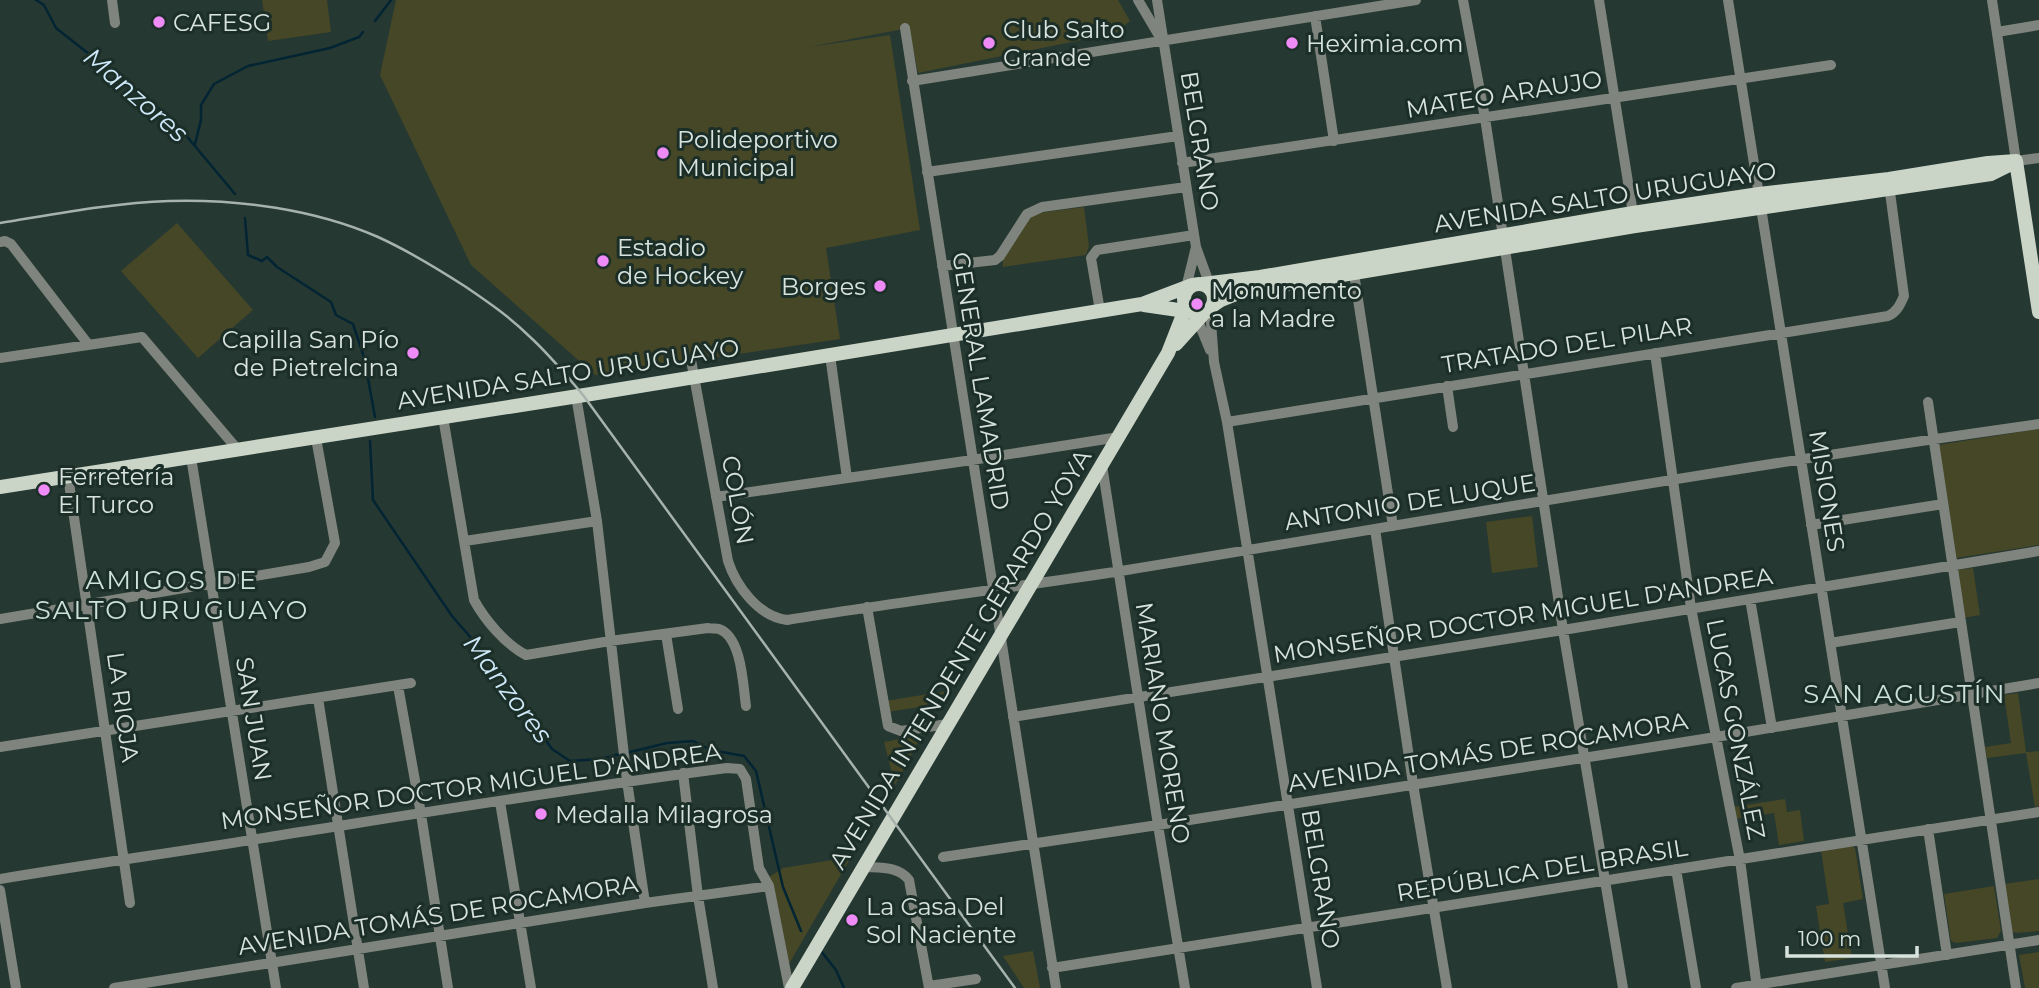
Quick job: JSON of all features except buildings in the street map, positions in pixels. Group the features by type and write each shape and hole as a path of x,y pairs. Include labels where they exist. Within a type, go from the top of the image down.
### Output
{"main road":[{"name":"AVENIDA SALTO URUGUAYO","path":"0,486 316,438 1142,304 1221,300 1241,292 1353,267 1760,200 1991,174 2016,161"},
{"path":"2016,161 2039,312"},
{"name":"AVENIDA SALTO URUGUAYO","path":"1142,304 1198,301 1260,277 1353,267"},
{"name":"AVENIDA INTENDENTE GERARDO YOYA","path":"790,988 1198,301"}],"street":[{"path":"113,0 115,23"},
{"path":"1138,0 1162,41"},
{"name":"BELGRANO","path":"1157,0 1196,247 1198,301 1227,422 1317,988"},
{"path":"912,80 1416,0"},
{"path":"1463,0 1485,118 1563,630 1623,988"},
{"path":"1599,0 1634,219"},
{"name":"MISIONES","path":"1728,0 1885,988"},
{"path":"1992,0 2016,161"},
{"path":"1315,16 1334,141"},
{"path":"1997,32 2039,25"},
{"name":"GENERAL LAMADRID","path":"905,29 1056,988"},
{"name":"MATEO ARAUJO","path":"1182,163 1831,65"},
{"path":"927,172 1178,136"},
{"name":"AVENIDA SALTO URUGUAYO","path":"2016,161 2039,158"},
{"name":"TRATADO DEL PILAR","path":"1227,422 1888,316 1900,306 1904,296 1889,184"},
{"path":"942,266 995,260 1027,214 1042,207 1186,187"},
{"path":"1100,311 1091,258 1097,250 1194,235"},
{"path":"3,242 11,244 88,344"},
{"name":"BELGRANO","path":"1196,247 1198,301 1214,362"},
{"path":"1353,267 1393,526"},
{"path":"0,358 142,337 237,450"},
{"name":"LUCAS GONZÁLEZ","path":"1655,352 1691,608 1740,860 1757,986"},
{"path":"830,355 847,478"},
{"name":"COLÓN","path":"691,360 727,561 732,574 758,607 778,619 787,620"},
{"path":"1447,386 1453,427"},
{"path":"576,396 597,521 627,781 645,904"},
{"path":"1928,402 2016,988"},
{"path":"443,417 474,600 481,612 515,649 526,655 610,641 708,628 720,629 737,648 746,706"},
{"name":"ANTONIO DE LUQUE","path":"787,620 1118,571 1673,480 2039,424"},
{"path":"716,497 1119,437"},
{"path":"0,619 309,567 325,562 335,543 316,438"},
{"name":"SAN JUAN","path":"191,457 276,988"},
{"name":"MARIANO MORENO","path":"1102,465 1185,988"},
{"name":"LA RIOJA","path":"68,476 130,903"},
{"path":"1811,525 1942,504"},
{"path":"465,541 597,521"},
{"path":"1375,529 1447,988"},
{"name":"MONSEÑOR DOCTOR MIGUEL D'ANDREA","path":"1013,717 2039,551"},
{"path":"1750,599 1772,728"},
{"path":"867,607 888,726 901,732 948,724"},
{"path":"1830,643 1960,622"},
{"path":"666,634 678,709"},
{"path":"0,747 411,683"},
{"name":"AVENIDA TOMÁS DE ROCAMORA","path":"943,856 1288,805 2039,683"},
{"path":"398,686 448,988"},
{"path":"318,698 364,988"},
{"name":"MONSEÑOR DOCTOR MIGUEL D'ANDREA","path":"0,879 627,781 727,768 740,769 746,779 759,868 769,886"},
{"path":"682,774 713,988"},
{"path":"500,802 531,988"},
{"name":"REPÚBLICA DEL BRASIL","path":"1052,968 2039,812"},
{"path":"1928,829 1947,955"},
{"path":"864,867 894,869 905,874 909,880 929,987 976,979"},
{"path":"1676,869 1696,988"},
{"path":"769,886 790,988"},
{"name":"AVENIDA TOMÁS DE ROCAMORA","path":"114,988 149,985 272,963 769,886"},
{"path":"0,890 16,988"},
{"path":"1736,988 2039,940"}],"green space":[{"path":"262,0 327,0 331,32 268,41"},
{"name":"Polideportivo Municipal","path":"396,0 1118,0 1130,21 1116,33 918,73 909,28 809,47 890,35 920,230 826,248 840,339 595,375 471,265 380,75"},
{"path":"1084,207 1089,246 1086,255 1003,267 1003,258 1030,214"},
{"path":"177,223 253,310 198,358 121,271"},
{"path":"2039,429 2039,545 1956,558 1938,445"},
{"path":"1532,516 1538,567 1492,573 1486,522"},
{"path":"1973,568 1980,615 1963,618 1956,570"},
{"path":"947,691 939,704 887,712 885,701"},
{"path":"2018,693 2026,752 2039,751 2039,806 2035,807 2026,753 1987,758 1985,747 2011,743 2004,695"},
{"path":"922,735 895,785 884,742"},
{"path":"1785,799 1787,812 1800,810 1804,841 1779,845 1774,813 1735,819 1733,807"},
{"path":"1851,845 1855,848 1863,899 1843,903 1852,958 1825,962 1816,906 1829,904 1821,850"},
{"path":"851,857 786,969 769,877 783,868"},
{"path":"2039,879 2039,931 2012,932 2004,884"},
{"path":"1994,886 2001,931 1997,938 1956,943 1951,941 1944,894"},
{"path":"1033,951 1040,988 1024,988 1003,956"},
{"path":"2039,952 2039,988 2025,988 2019,955"}],"waterway":[{"name":"Manzores","path":"36,0 44,5 56,28 174,121 235,194"},
{"path":"375,21 391,0"},
{"path":"195,144 201,120 201,105 214,84 248,66 330,48 359,37 363,32"},
{"name":"Manzores","path":"245,218 248,255 262,261 267,257 277,267 331,302 336,315 353,324 364,357 375,417"},
{"name":"Manzores","path":"370,441 373,500 452,616 492,662 552,749 570,761 601,759 620,754"},
{"name":"Manzores","path":"626,753 667,743 693,741 711,750 744,756 756,771 783,887 801,931"},
{"name":"Manzores","path":"821,951 836,970 844,988"}],"railway":[{"path":"0,223 148,202 222,202 275,208 328,219 378,237 434,267 499,310 543,350 583,395 1015,988"}],"place":[{"name":"CAFESG","path":"159,22"},
{"name":"Club Salto Grande","path":"989,43"},
{"name":"Heximia.com","path":"1292,43"},
{"name":"Polideportivo Municipal","path":"663,153"},
{"name":"Estadio de Hockey","path":"603,261"},
{"name":"Borges","path":"880,286"},
{"name":"Monumento a la Madre","path":"1197,304"},
{"name":"Capilla San Pío de Pietrelcina","path":"413,353"},
{"name":"Ferretería El Turco","path":"44,490"},
{"name":"Medalla Milagrosa","path":"541,814"},
{"name":"La Casa Del Sol Naciente","path":"852,920"}],"district":[{"name":"AMIGOS DE SALTO URUGUAYO","path":"172,595"},
{"name":"SAN AGUSTÍN","path":"1905,694"}]}
